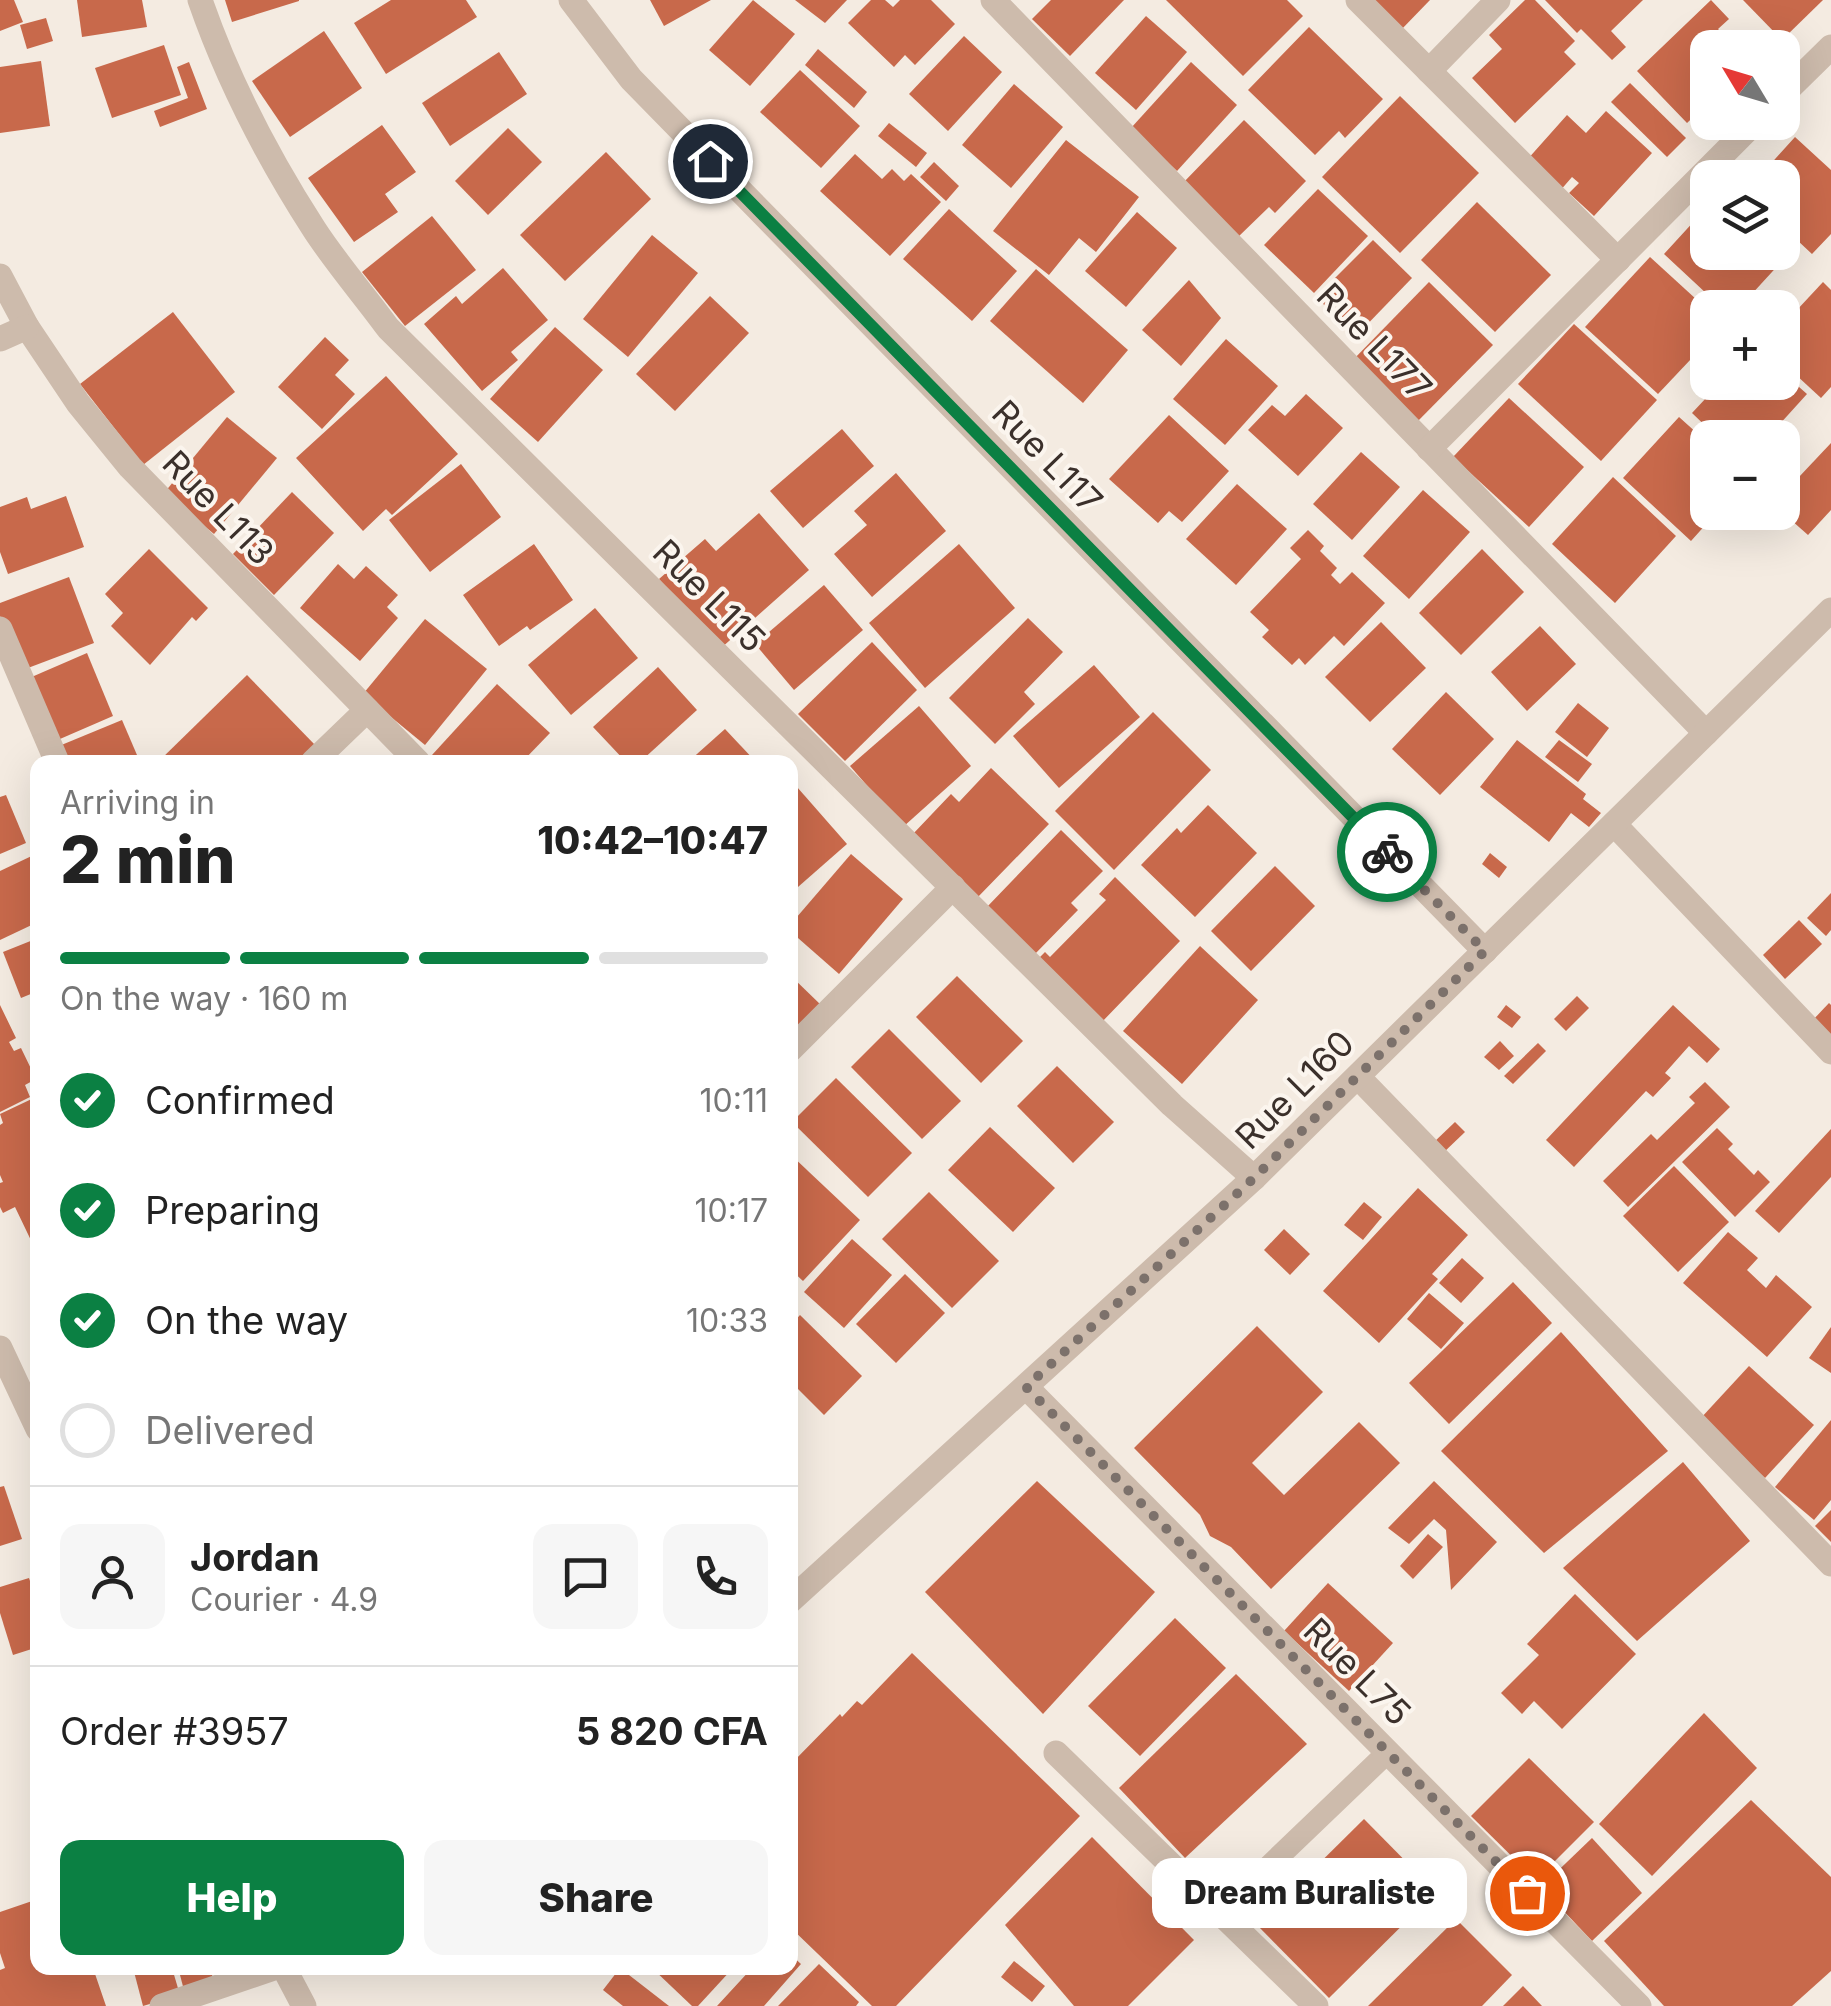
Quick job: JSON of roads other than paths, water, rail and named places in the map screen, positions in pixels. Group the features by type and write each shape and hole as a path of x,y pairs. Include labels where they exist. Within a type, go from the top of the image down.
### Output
{"street":[{"name":"Rue L115","path":"200,0 221,61 261,140 315,232 388,328 1172,1105 1254,1178"},
{"name":"Rue L117","path":"571,0 631,80 1485,951"},
{"name":"Rue L177","path":"993,0 1706,733"},
{"path":"1358,0 1618,260"},
{"path":"1429,71 1498,0"},
{"path":"1800,77 1831,47"},
{"path":"1429,449 1737,140"},
{"name":"Rue L113","path":"0,276 27,327 78,403 130,467 411,755"},
{"path":"0,339 27,327"},
{"name":"Rue L160","path":"798,1594 1254,1178 1831,610"},
{"path":"0,630 54,755"},
{"path":"321,755 367,710"},
{"path":"1614,824 1831,1052"},
{"path":"798,1042 953,886"},
{"path":"1358,1076 1831,1564"},
{"path":"0,1348 30,1413"},
{"name":"Rue L75","path":"1026,1387 1638,2006"},
{"path":"1056,1753 1316,2006"},
{"path":"162,2006 253,1975"},
{"path":"288,1975 304,2006"}],"lane":[{"path":"1220,1913 1388,1752"}],"place":[{"name":"Dream Buraliste","path":"1527,1893"}]}
